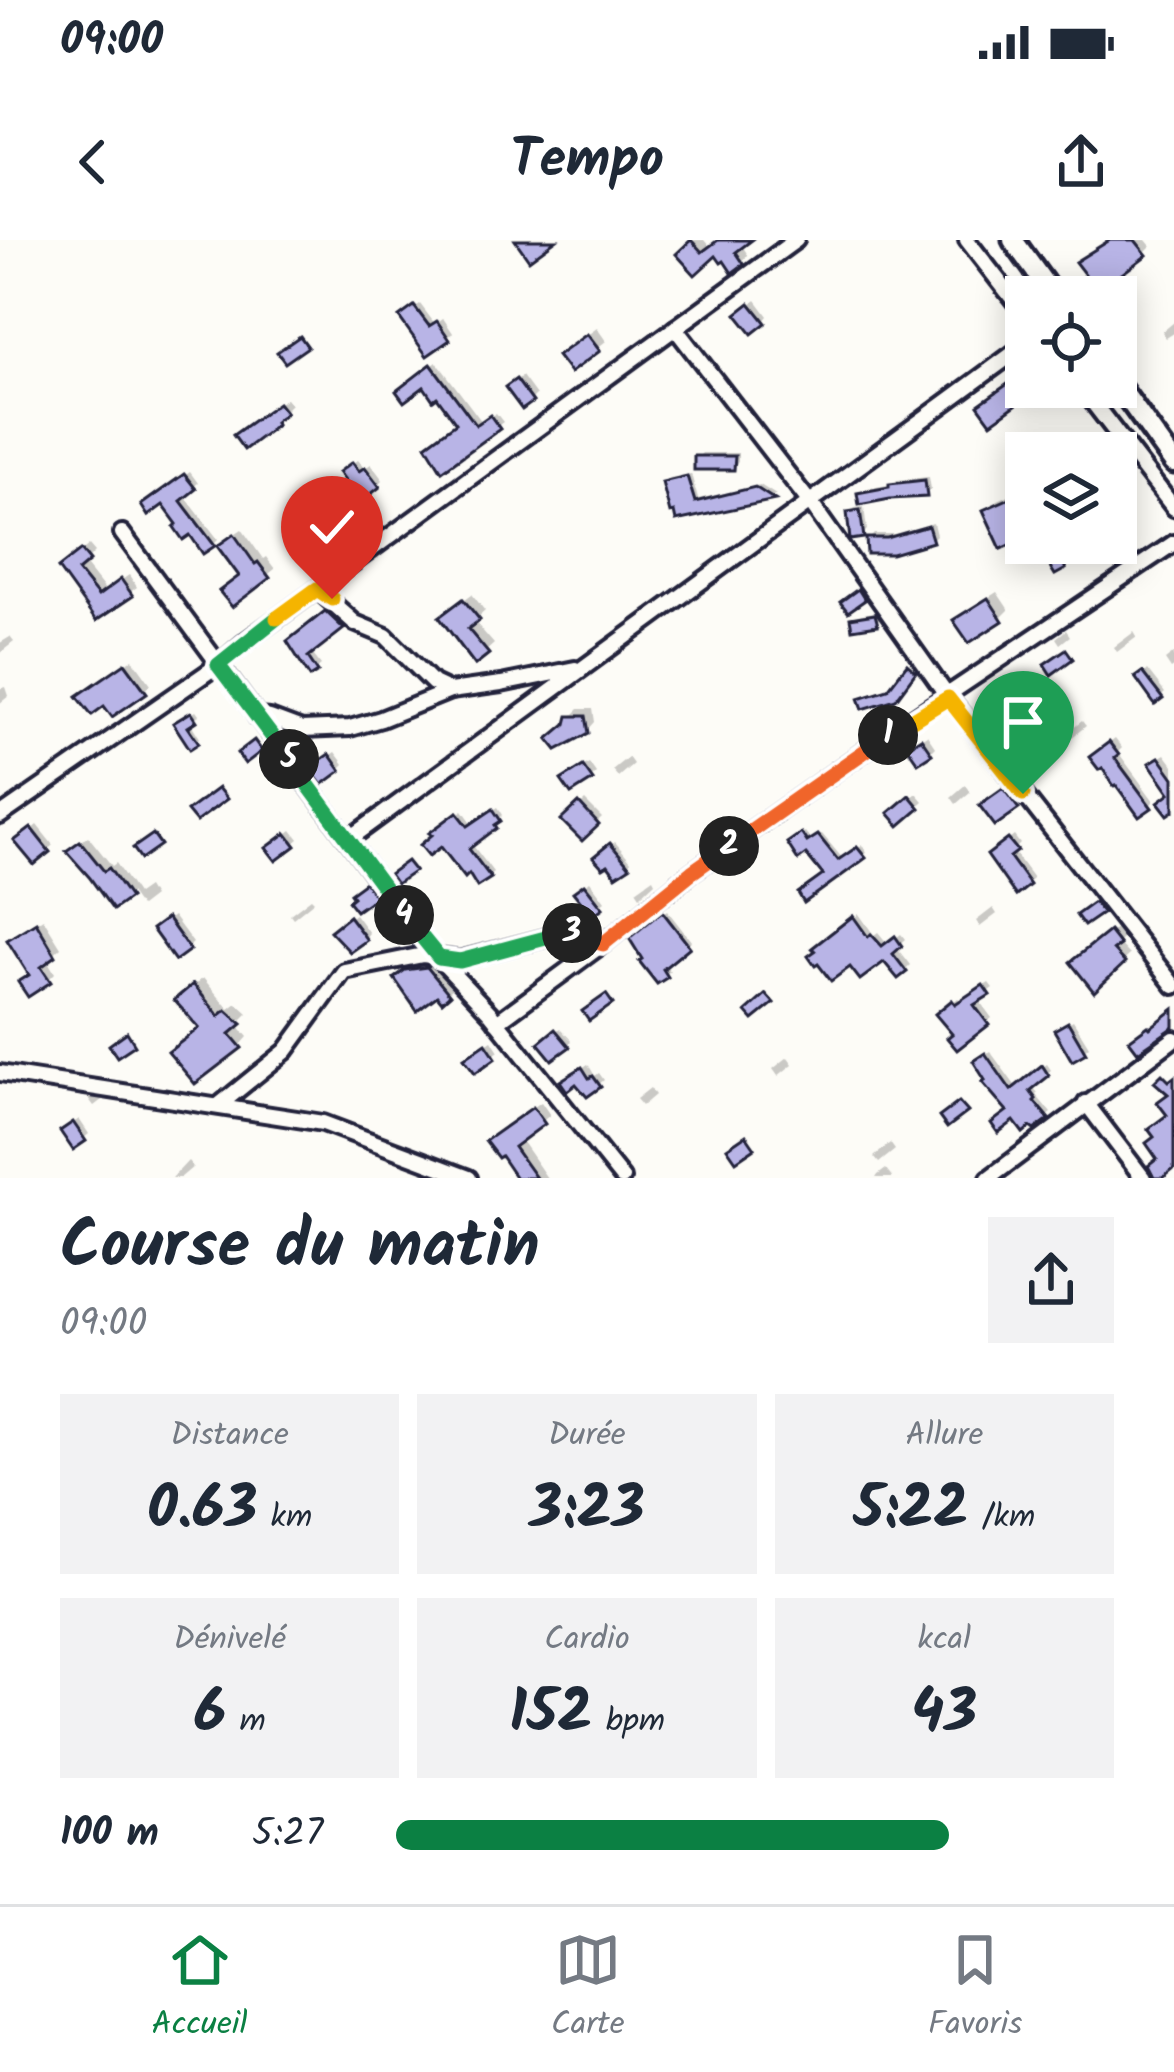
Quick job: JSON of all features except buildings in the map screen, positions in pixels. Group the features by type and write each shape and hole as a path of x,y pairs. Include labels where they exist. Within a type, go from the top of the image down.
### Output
{"highway":[{"path":"1013,240 1039,276"},
{"path":"1135,408 1174,463"}],"street":[{"path":"0,816 218,665 796,240"},
{"path":"967,240 1005,289"},
{"path":"675,328 810,502 948,698 1174,986"},
{"path":"348,840 1005,359"},
{"path":"1097,408 1174,508"},
{"path":"122,532 424,943 497,1022 622,1178"},
{"path":"497,1022 692,872 1174,543"},
{"path":"317,589 355,622 386,636 433,683 450,691"},
{"path":"257,717 302,730 350,728 450,691 585,667"},
{"path":"218,1106 286,1051 344,971 423,955 460,961 568,932 603,944"},
{"path":"989,1178 1174,1039"},
{"path":"0,1072 323,1123 469,1178"},
{"path":"1086,1102 1143,1178"}],"route":[{"path":"332,599 317,589 218,665 439,958 460,961 568,932 603,944 692,872 948,698 1023,794"}]}
